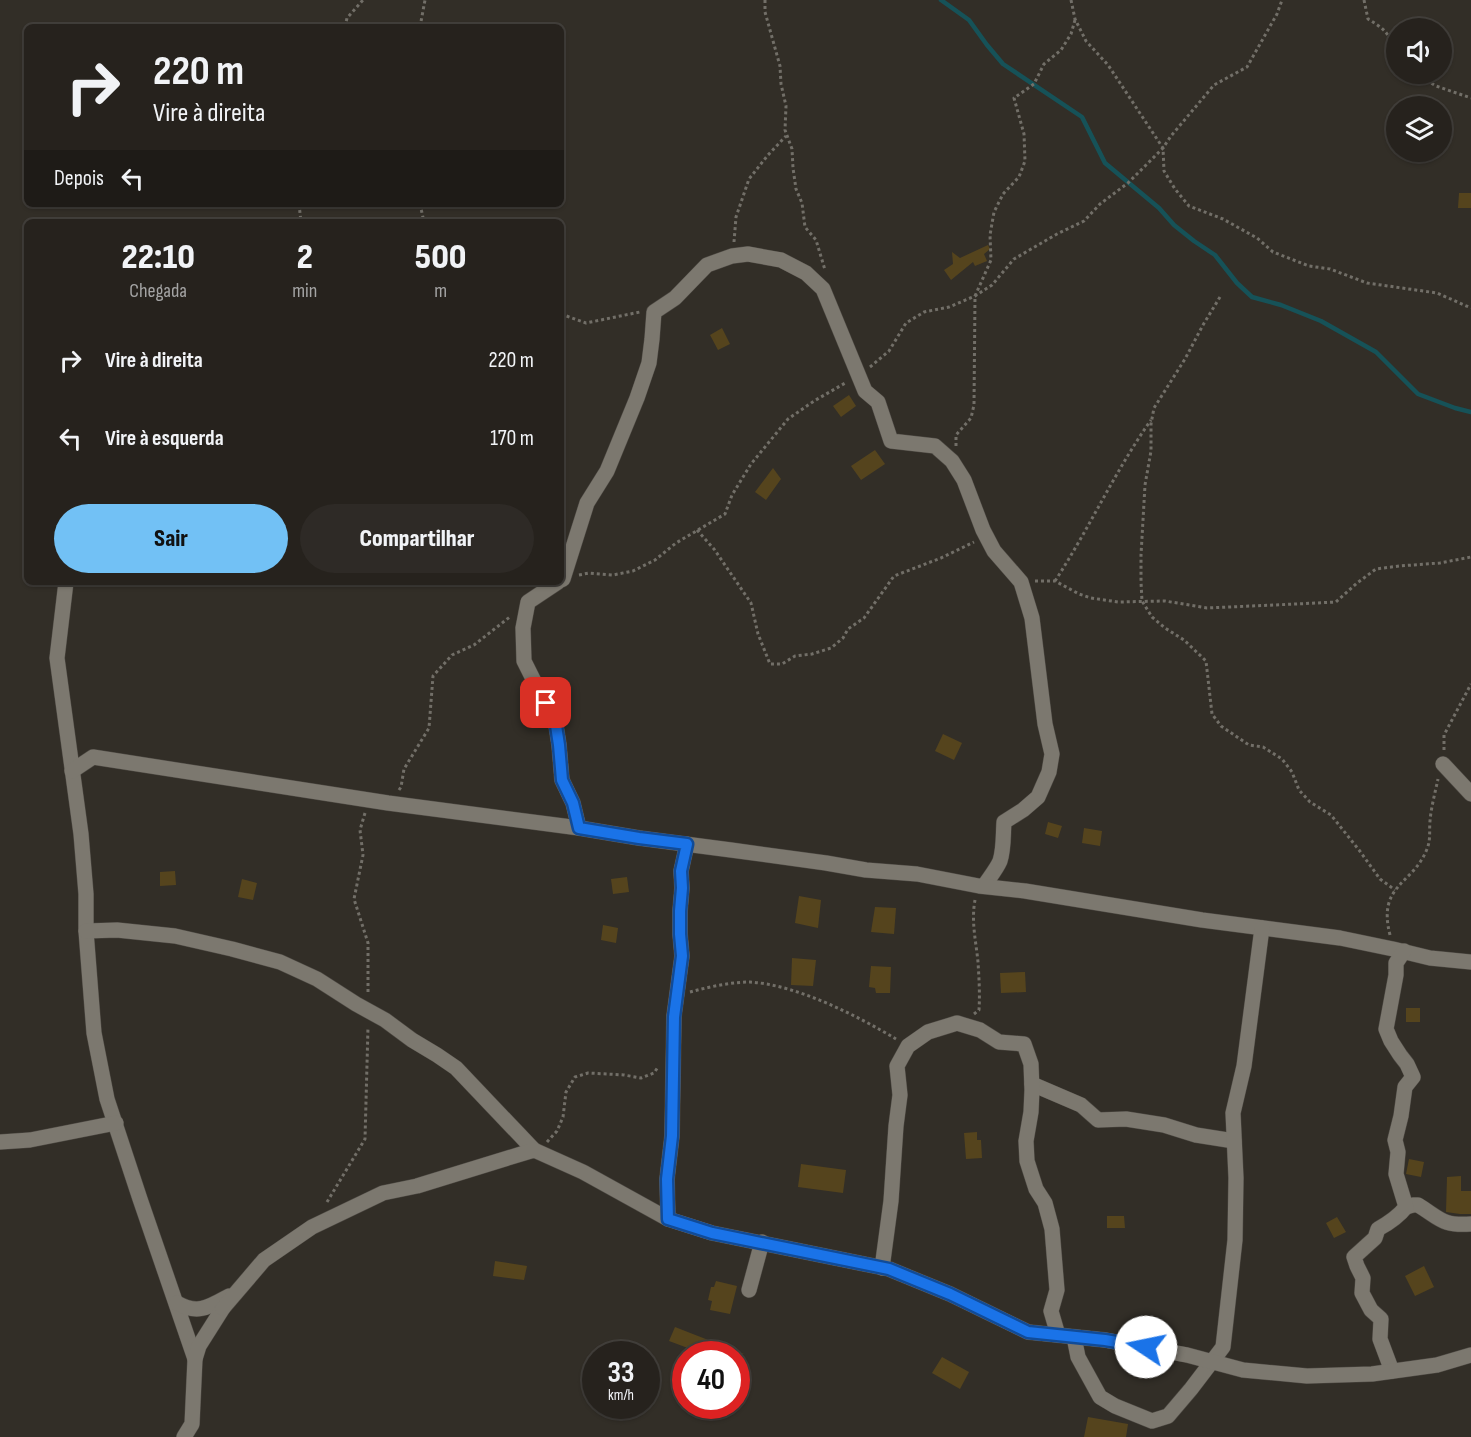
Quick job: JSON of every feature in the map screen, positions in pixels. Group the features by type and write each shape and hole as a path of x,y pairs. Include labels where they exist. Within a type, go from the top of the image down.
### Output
{"street":[{"path":"564,571 586,503 608,471 637,398 649,363 654,312 675,298 707,265 732,256 748,254 781,260 806,273 823,290 865,391 878,402 891,441 935,446 952,461 964,480 983,530 994,550 1021,582 1032,618 1045,724 1052,754 1049,772 1038,796 1005,822 1002,837 1003,849 999,863 984,886"},
{"path":"66,585 57,658 81,834 94,1033 107,1099 195,1359"},
{"path":"554,585 528,602 523,627 524,661 555,719 562,780 573,803 579,828"},
{"path":"72,771 93,757 388,803 866,870 916,874 1202,920 1340,938 1430,958 1471,962"},
{"path":"1443,764 1471,794"},
{"path":"668,1219 667,1179 672,1136 674,1017 682,956 681,871 687,844"},
{"path":"1074,1337 1078,1357 1100,1397 1115,1406 1152,1420 1168,1416 1223,1347 1235,1240 1236,1178 1233,1113 1244,1066 1262,928"},
{"path":"86,931 117,930 175,936 280,962 317,979 385,1020 456,1068 534,1150 583,1172 668,1219 712,1233 889,1269 950,1294 1028,1332 1105,1340 1187,1355 1243,1370 1307,1376 1372,1374 1437,1365 1471,1355"},
{"path":"1398,950 1386,1029 1413,1077 1405,1087 1395,1140 1398,1152 1396,1174 1406,1207"},
{"path":"882,1268 891,1201 900,1095 897,1065 908,1046 928,1032 957,1023 980,1030 999,1042 1024,1044 1031,1064 1032,1084 1031,1112 1026,1141 1027,1161 1036,1189 1045,1203 1052,1230 1057,1290 1051,1311 1058,1335"},
{"path":"1032,1084 1081,1105 1098,1120 1126,1119 1234,1141"},
{"path":"0,1142 30,1140 116,1124"},
{"path":"184,1437 192,1424 195,1359 199,1346 223,1308 264,1260 312,1227 383,1192 417,1186 534,1150"},
{"path":"1392,1371 1380,1339 1381,1319 1371,1310 1362,1293 1363,1278 1354,1257 1375,1238 1378,1229 1388,1224 1406,1207 1413,1205 1418,1205 1442,1222 1455,1225 1471,1224"},
{"path":"749,1290 762,1242"},
{"path":"177,1303 188,1309 205,1309 237,1292"}],"path":[{"path":"346,24 347,18 363,0"},
{"path":"421,24 425,0"},
{"path":"765,0 765,12 780,66 786,106 785,130 792,149 796,189 802,203 805,227 816,240 826,269 823,290"},
{"path":"1071,0 1075,19 1086,41 1108,65 1163,148 1164,171 1189,206 1223,219 1257,238 1273,252 1309,266 1330,269 1368,283 1437,293 1471,308"},
{"path":"564,579 589,573 613,575 633,571 655,560 676,543 725,514 732,495 751,464 788,419 814,401 859,376 889,351 906,323 924,312 950,307 975,296 992,285 1014,259 1084,221 1100,204 1128,183 1163,148 1214,85 1247,67 1277,14 1282,0"},
{"path":"1364,0 1368,19 1382,27 1386,32"},
{"path":"955,466 956,435 971,418 974,405 975,296 991,260 990,235 994,212 1003,194 1018,177 1025,161 1024,134 1014,98 1034,84 1044,64 1061,50 1071,33 1075,19"},
{"path":"1433,84 1471,98"},
{"path":"732,256 736,217 749,179 787,135"},
{"path":"1220,297 1154,408 1151,451 1145,485 1142,601 1152,617 1184,640 1206,661 1212,714 1221,726 1249,745 1263,747 1282,759 1292,772 1299,790 1310,802 1331,815 1380,879 1395,890"},
{"path":"564,315 586,323 634,313 654,312"},
{"path":"1055,581 1116,478 1131,448 1152,418"},
{"path":"698,530 751,603 758,634 770,664 782,664 795,656 831,648 843,638 848,629 864,618 894,576 988,538"},
{"path":"1021,582 1055,581 1079,594 1118,602 1165,601 1207,608 1336,602 1377,569 1440,563 1471,557"},
{"path":"388,803 401,787 404,769 429,729 433,676 452,655 474,645 528,602"},
{"path":"1398,950 1386,921 1391,895 1417,867 1427,850 1431,837 1430,821 1437,780 1444,759 1444,735 1471,684"},
{"path":"957,1023 979,1010 978,961 972,925 976,897 984,886"},
{"path":"677,996 713,986 748,982 775,986 852,1014 908,1046"},
{"path":"534,1150 543,1146 557,1131 563,1117 566,1092 575,1077 588,1074 641,1078 654,1073 662,1060 674,1051"}],"building":[{"path":"1459,193 1471,193 1471,208 1458,208"},
{"path":"988,245 990,249 984,254 987,261 975,266 973,262 951,280 944,270 953,264 952,252 960,258"},
{"path":"722,328 730,344 718,350 710,335"},
{"path":"849,395 856,406 841,417 833,406"},
{"path":"875,450 885,464 861,480 851,466"},
{"path":"773,468 781,479 766,500 755,492"},
{"path":"943,734 962,743 954,760 935,751"},
{"path":"1048,822 1062,826 1058,838 1045,834"},
{"path":"1084,828 1102,831 1100,846 1082,843"},
{"path":"175,871 176,885 160,886 160,872"},
{"path":"627,877 629,892 613,894 611,879"},
{"path":"242,879 257,883 253,900 238,897"},
{"path":"799,896 821,900 818,928 795,923"},
{"path":"875,907 896,908 894,934 871,932"},
{"path":"603,925 618,928 616,943 601,940"},
{"path":"792,958 816,960 813,986 791,985"},
{"path":"871,966 891,967 890,993 876,993 875,988 869,987"},
{"path":"1025,972 1026,992 1001,993 1000,973"},
{"path":"1406,1008 1420,1008 1420,1022 1406,1022"},
{"path":"977,1132 977,1140 981,1140 982,1158 966,1159 964,1133"},
{"path":"1409,1159 1424,1162 1421,1177 1406,1174"},
{"path":"801,1164 846,1170 843,1193 798,1187"},
{"path":"1461,1176 1461,1191 1471,1191 1471,1214 1446,1212 1447,1177"},
{"path":"1107,1216 1124,1216 1125,1228 1107,1228"},
{"path":"1337,1217 1346,1232 1334,1238 1326,1223"},
{"path":"495,1261 527,1266 524,1280 493,1276"},
{"path":"1424,1266 1434,1287 1415,1296 1405,1276"},
{"path":"716,1281 737,1286 730,1314 710,1310 712,1301 708,1300 711,1287 714,1287"},
{"path":"675,1327 711,1341 672,1342 669,1341"},
{"path":"942,1357 969,1372 960,1389 932,1373"},
{"path":"1088,1417 1128,1424 1126,1437 1084,1437"}],"waterway":[{"path":"941,0 969,20 1003,64 1082,117 1105,163 1159,208 1174,225 1215,255 1237,283 1252,297 1281,305 1321,321 1376,352 1418,394 1471,412"}],"route":[{"path":"546,703 555,719 562,780 573,803 579,828 687,844 681,871 682,956 674,1017 672,1136 667,1179 668,1219 712,1233 889,1269 950,1294 1028,1332 1146,1347"}]}
